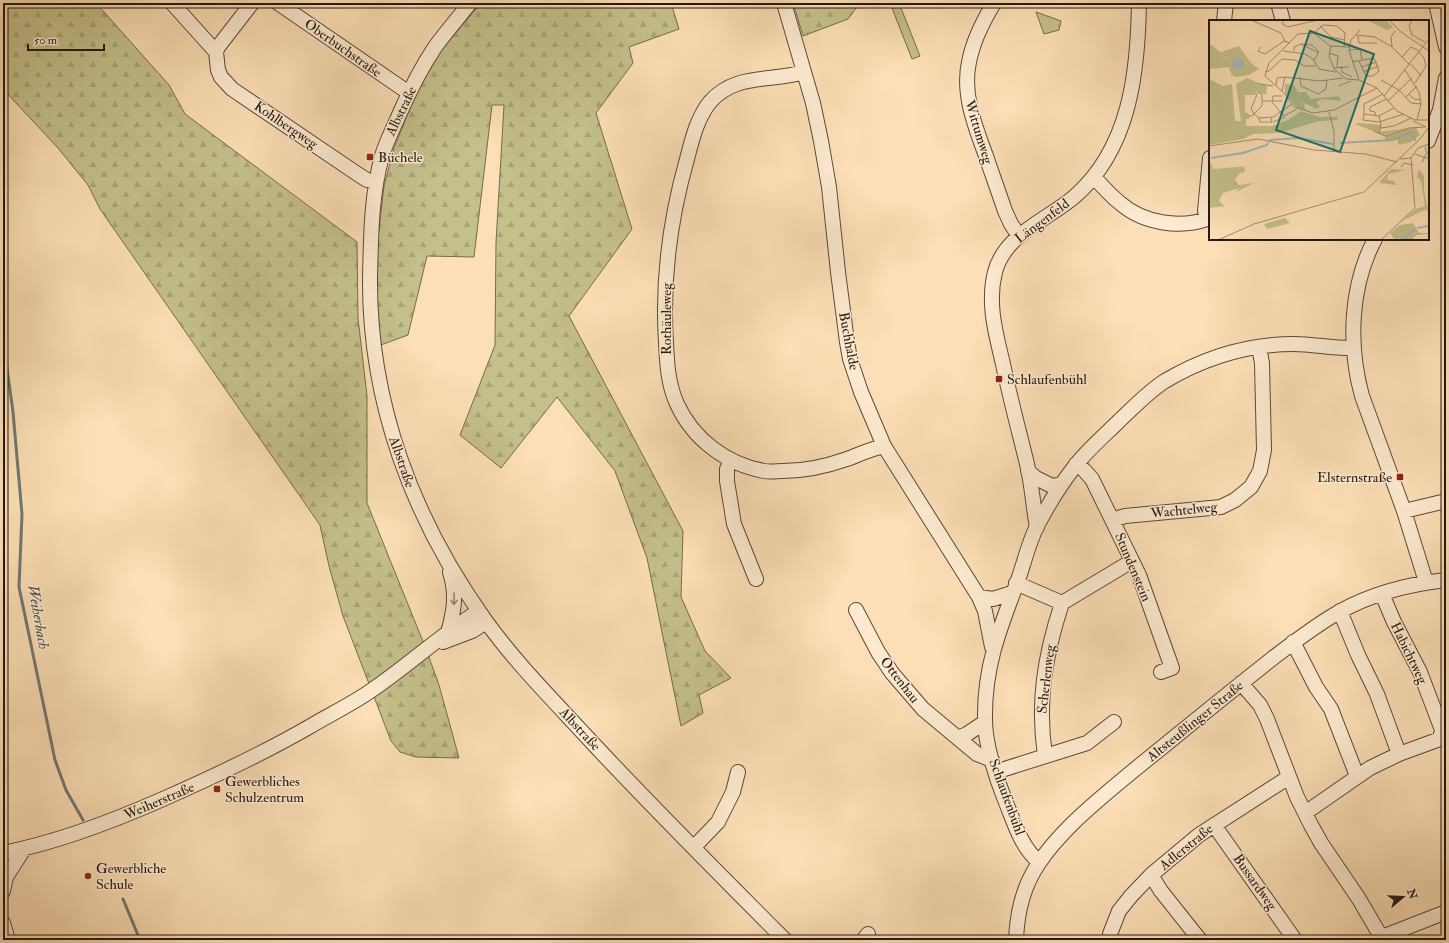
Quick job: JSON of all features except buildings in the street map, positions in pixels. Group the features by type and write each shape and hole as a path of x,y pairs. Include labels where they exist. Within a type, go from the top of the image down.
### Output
{"street":[{"path":"172,3 216,52 221,41 252,3"},
{"name":"Oberbuchstraße","path":"278,3 409,93"},
{"name":"Albstraße","path":"470,3 434,49 409,93 385,145 376,182 370,245 370,307 374,350 394,440 421,513 448,564 482,616 532,678 614,766 784,940"},
{"name":"Buchhalde","path":"784,3 820,133 829,187 843,319 850,359 861,392 884,446 979,597 985,611 993,650"},
{"name":"Wittumweg","path":"994,3 973,45 968,62 967,82 969,101 976,129 1005,211 1019,236"},
{"name":"Längenfeld","path":"1037,527 1028,471 992,315 991,289 995,270 1002,256 1019,236 1074,197 1094,177 1106,162 1117,140 1123,123 1135,65 1138,38 1139,3"},
{"path":"1224,20 1226,3"},
{"path":"1278,3 1283,20"},
{"path":"1436,3 1446,47"},
{"name":"Kohlbergweg","path":"216,52 218,70 221,77 232,88 359,175 367,180 376,182"},
{"name":"Rothäuleweg","path":"804,72 785,77 763,78 743,82 722,92 704,111 697,127 673,215 668,251 665,294 665,329 667,366 670,385 677,404 685,419 700,437 715,450 731,460 765,471 788,471 827,465 884,446"},
{"path":"1429,138 1440,110 1446,78"},
{"path":"1094,177 1121,204 1138,215 1158,221 1172,223 1196,222 1209,218 1205,211 1209,169"},
{"path":"1375,240 1364,265 1358,287 1354,324 1354,348 1358,380 1362,396 1404,511 1426,582"},
{"name":"Schlaufenbühl","path":"1039,862 1032,856 1023,843 999,785 985,722 986,692 989,666 993,650 1014,588 1037,527 1062,484 1076,464 1128,412 1165,381 1206,361 1228,354 1260,347 1294,344 1354,348"},
{"name":"Wachtelweg","path":"1112,520 1125,516 1221,507 1235,500 1251,487 1260,471 1264,450 1262,363 1260,347"},
{"path":"731,460 727,469 727,481 734,524 756,579"},
{"name":"Stundenstein","path":"1076,464 1092,479 1132,561 1172,668 1161,672"},
{"path":"1028,471 1036,478 1052,486 1062,484"},
{"path":"1404,511 1446,501"},
{"path":"979,597 993,599 1014,588 1062,603 1132,561"},
{"path":"448,564 453,582 455,598 453,615 448,633"},
{"name":"Altsteußlinger Straße","path":"1016,940 1016,923 1020,904 1025,888 1039,862 1065,832 1096,801 1241,683 1293,642 1322,622 1356,603 1382,594 1426,582 1446,580"},
{"name":"Habichtweg","path":"1305,813 1370,768 1399,754 1440,739 1442,730 1420,672 1394,622 1382,594"},
{"name":"Scherlenweg","path":"1045,756 1041,719 1043,679 1047,651 1062,603"},
{"name":"Ottenhau","path":"856,610 878,652 892,673 923,710 994,766"},
{"path":"1340,611 1377,694 1399,754"},
{"name":"Weiherstraße","path":"3,853 64,838 116,819 244,763 273,748 369,692 448,633 482,616"},
{"name":"Weiherstraße","path":"426,649 472,631 482,616"},
{"path":"1293,642 1316,687 1331,709 1357,776"},
{"path":"1241,683 1260,705 1265,714 1289,777 1305,813 1321,843 1359,899 1382,939 1446,912"},
{"path":"958,738 985,722"},
{"path":"994,766 1045,756 1087,742 1114,722"},
{"path":"694,848 718,822 733,792 738,772"},
{"name":"Adlerstraße","path":"1110,940 1110,934 1119,911 1151,875 1199,835 1289,777"},
{"name":"Bussardweg","path":"1214,825 1295,940"},
{"path":"3,891 6,877 24,849"},
{"path":"1151,875 1161,891 1200,940"},
{"path":"3,923 8,940"}],"green space":[{"path":"3,3 96,3 169,85 185,114 357,242 358,318 367,396 367,503 439,685 459,758 416,757 400,752 391,741 343,616 329,566 320,525 100,209 88,185 58,148 3,89"},
{"path":"481,3 671,3 679,29 629,47 633,63 596,113 632,229 569,316 683,531 681,597 705,651 731,678 699,695 703,713 681,726 647,558 615,471 557,397 501,468 460,435 495,345 496,242 504,105 492,105 474,257 427,256 408,335 378,346 376,279 377,247 384,186 394,148 414,98 439,53"},
{"path":"793,3 860,3 848,19 803,36"},
{"path":"890,3 899,3 920,56 912,59"},
{"path":"1036,12 1061,21 1059,30 1044,34"}],"waterway":[{"name":"Weiherbach","path":"3,339 13,412 22,514 19,587 55,760 66,790 83,820"},
{"name":"Weiherbach","path":"123,899 140,940"}],"place":[{"name":"Büchele","path":"370,157"},
{"name":"Schlaufenbühl","path":"999,379"},
{"name":"Elsternstraße","path":"1400,477"},
{"name":"Gewerbliches Schulzentrum","path":"217,789"},
{"name":"Gewerbliche Schule","path":"88,876"}]}
